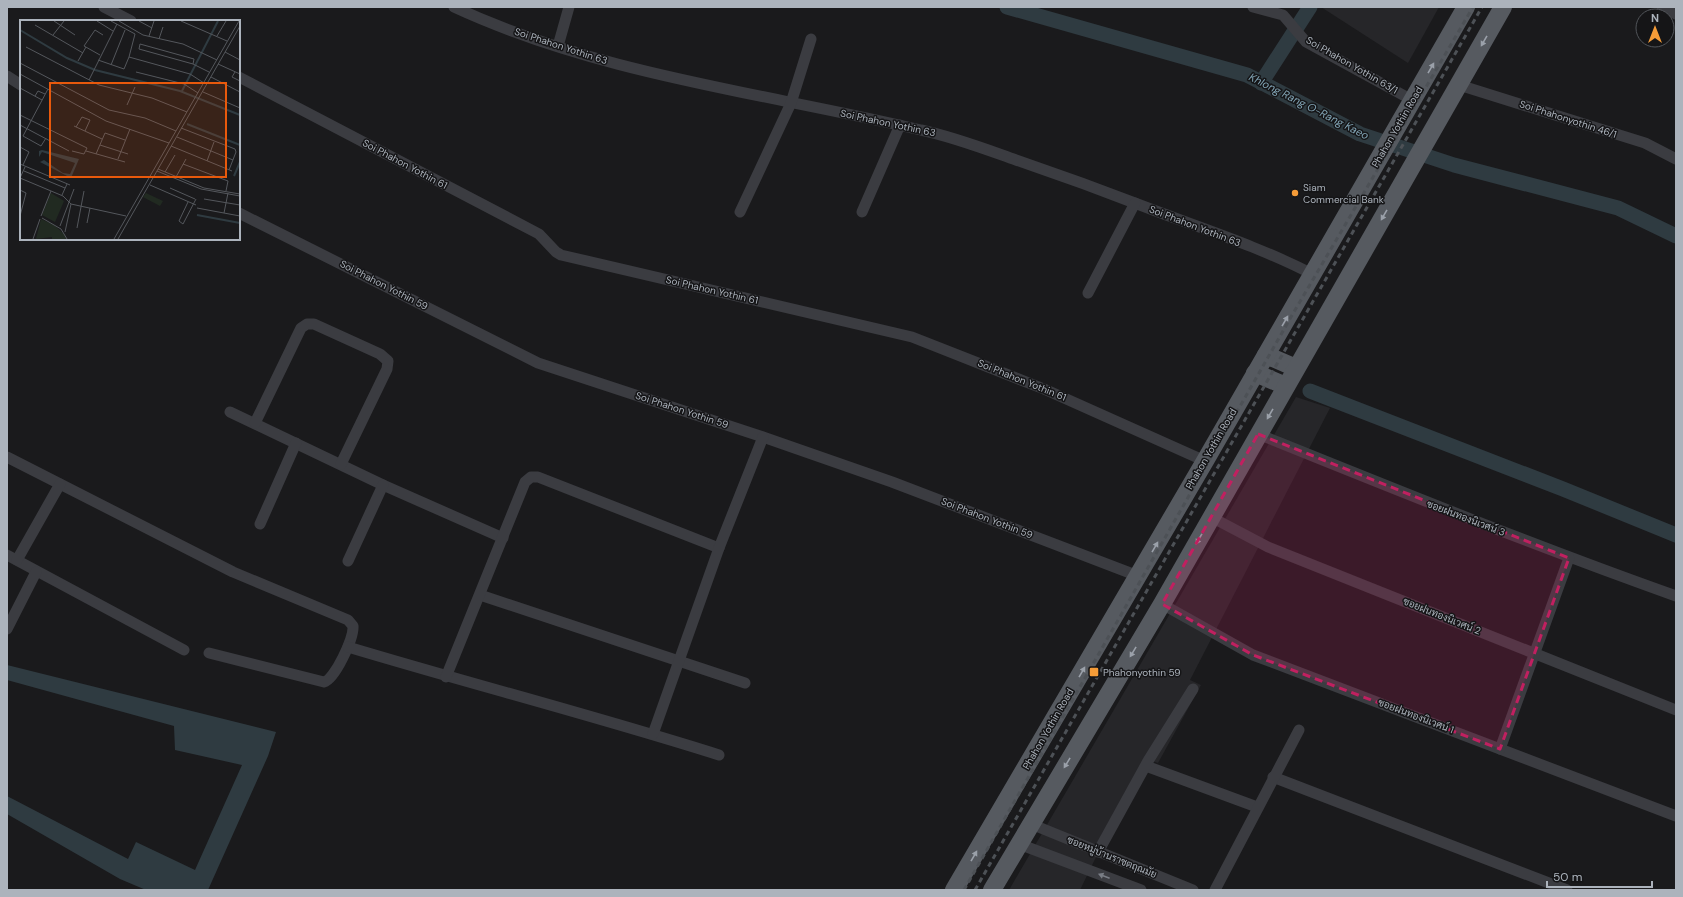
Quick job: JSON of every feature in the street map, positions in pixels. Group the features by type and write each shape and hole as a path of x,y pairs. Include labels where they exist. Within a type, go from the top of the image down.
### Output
{"main road":[{"name":"Phahon Yothin Road","path":"954,890 1205,461 1466,7"},
{"path":"992,890 1162,604 1503,7"},
{"path":"1266,355 1296,368"},
{"path":"1255,373 1286,386"}],"street":[{"path":"104,7 129,20"},
{"name":"Soi Phahon Yothin 63","path":"454,7 475,17 591,58 791,103 900,125 976,146 1135,203 1284,260 1312,274"},
{"path":"558,46 569,7"},
{"name":"Soi Phahon Yothin 63/1","path":"1253,7 1283,15 1306,42 1412,100"},
{"path":"1662,7 1676,14"},
{"path":"740,212 791,103 811,39"},
{"path":"7,76 20,84"},
{"name":"Soi Phahon Yothin 61","path":"240,78 539,234 556,252 562,255 912,337 1044,388 1205,461"},
{"name":"Soi Phahonyothin 46/1","path":"1459,85 1645,143 1676,159"},
{"path":"862,212 900,125"},
{"path":"1088,293 1135,203"},
{"name":"Soi Phahon Yothin 59","path":"240,213 538,363 763,437 892,482 1138,576"},
{"path":"255,423 301,328 307,324 314,324 380,354 388,361 387,369 340,464"},
{"path":"230,412 383,485 503,538"},
{"name":"ซอยฝนทองนิเวศน์ 3","path":"1258,434 1333,466 1570,558 1676,596"},
{"path":"653,734 719,548 763,437"},
{"path":"260,524 296,443"},
{"path":"7,457 233,572 348,620 351,623 353,630 348,647 332,677 324,682 209,653"},
{"path":"446,677 525,482 531,477 538,477 719,548"},
{"path":"60,484 12,558 184,650"},
{"path":"348,561 383,485"},
{"name":"ซอยฝนทองนิเวศน์ 2","path":"1211,517 1268,546 1535,652 1676,710"},
{"path":"1500,748 1570,558"},
{"path":"7,629 36,572"},
{"path":"480,595 745,683"},
{"name":"ซอยฝนทองนิเวศน์ 1","path":"1162,604 1253,654 1676,816"},
{"path":"348,647 446,677 653,734 719,755"},
{"path":"1098,852 1146,766 1193,689"},
{"path":"1215,890 1298,730"},
{"path":"1146,766 1257,807"},
{"path":"1273,777 1567,890"},
{"name":"ซอยหมู่บ้านราชตฤณมัย","path":"1031,824 1193,890"},
{"name":"ซอยหมู่บ้านราชตฤณมัย","path":"1019,844 1141,890"}],"highlighted area":[{"path":"1258,434 1569,558 1500,749 1253,655 1162,604"}],"shaded area":[{"path":"1321,7 1439,7 1408,63"},
{"path":"1296,397 1330,408 1190,680 1201,685 1158,763 1144,758 1080,890 1009,890"},
{"path":"7,665 276,732 268,756 208,890 146,890 120,879 7,814 7,796 128,859 136,842 195,870 242,765 175,750 174,726 7,680"}],"waterway":[{"name":"Khlong Rang O-Rang Kaeo","path":"1007,7 1247,75 1360,134 1454,165 1618,208 1676,236"},
{"path":"1261,83 1310,7"},
{"path":"1310,391 1563,489 1676,535"}],"railway":[{"path":"964,890 1291,317 1473,7"},
{"path":"975,890 1482,7"}],"place":[{"name":"Siam Commercial Bank","path":"1295,193"},
{"name":"Phahonyothin 59","path":"1094,672"}]}
